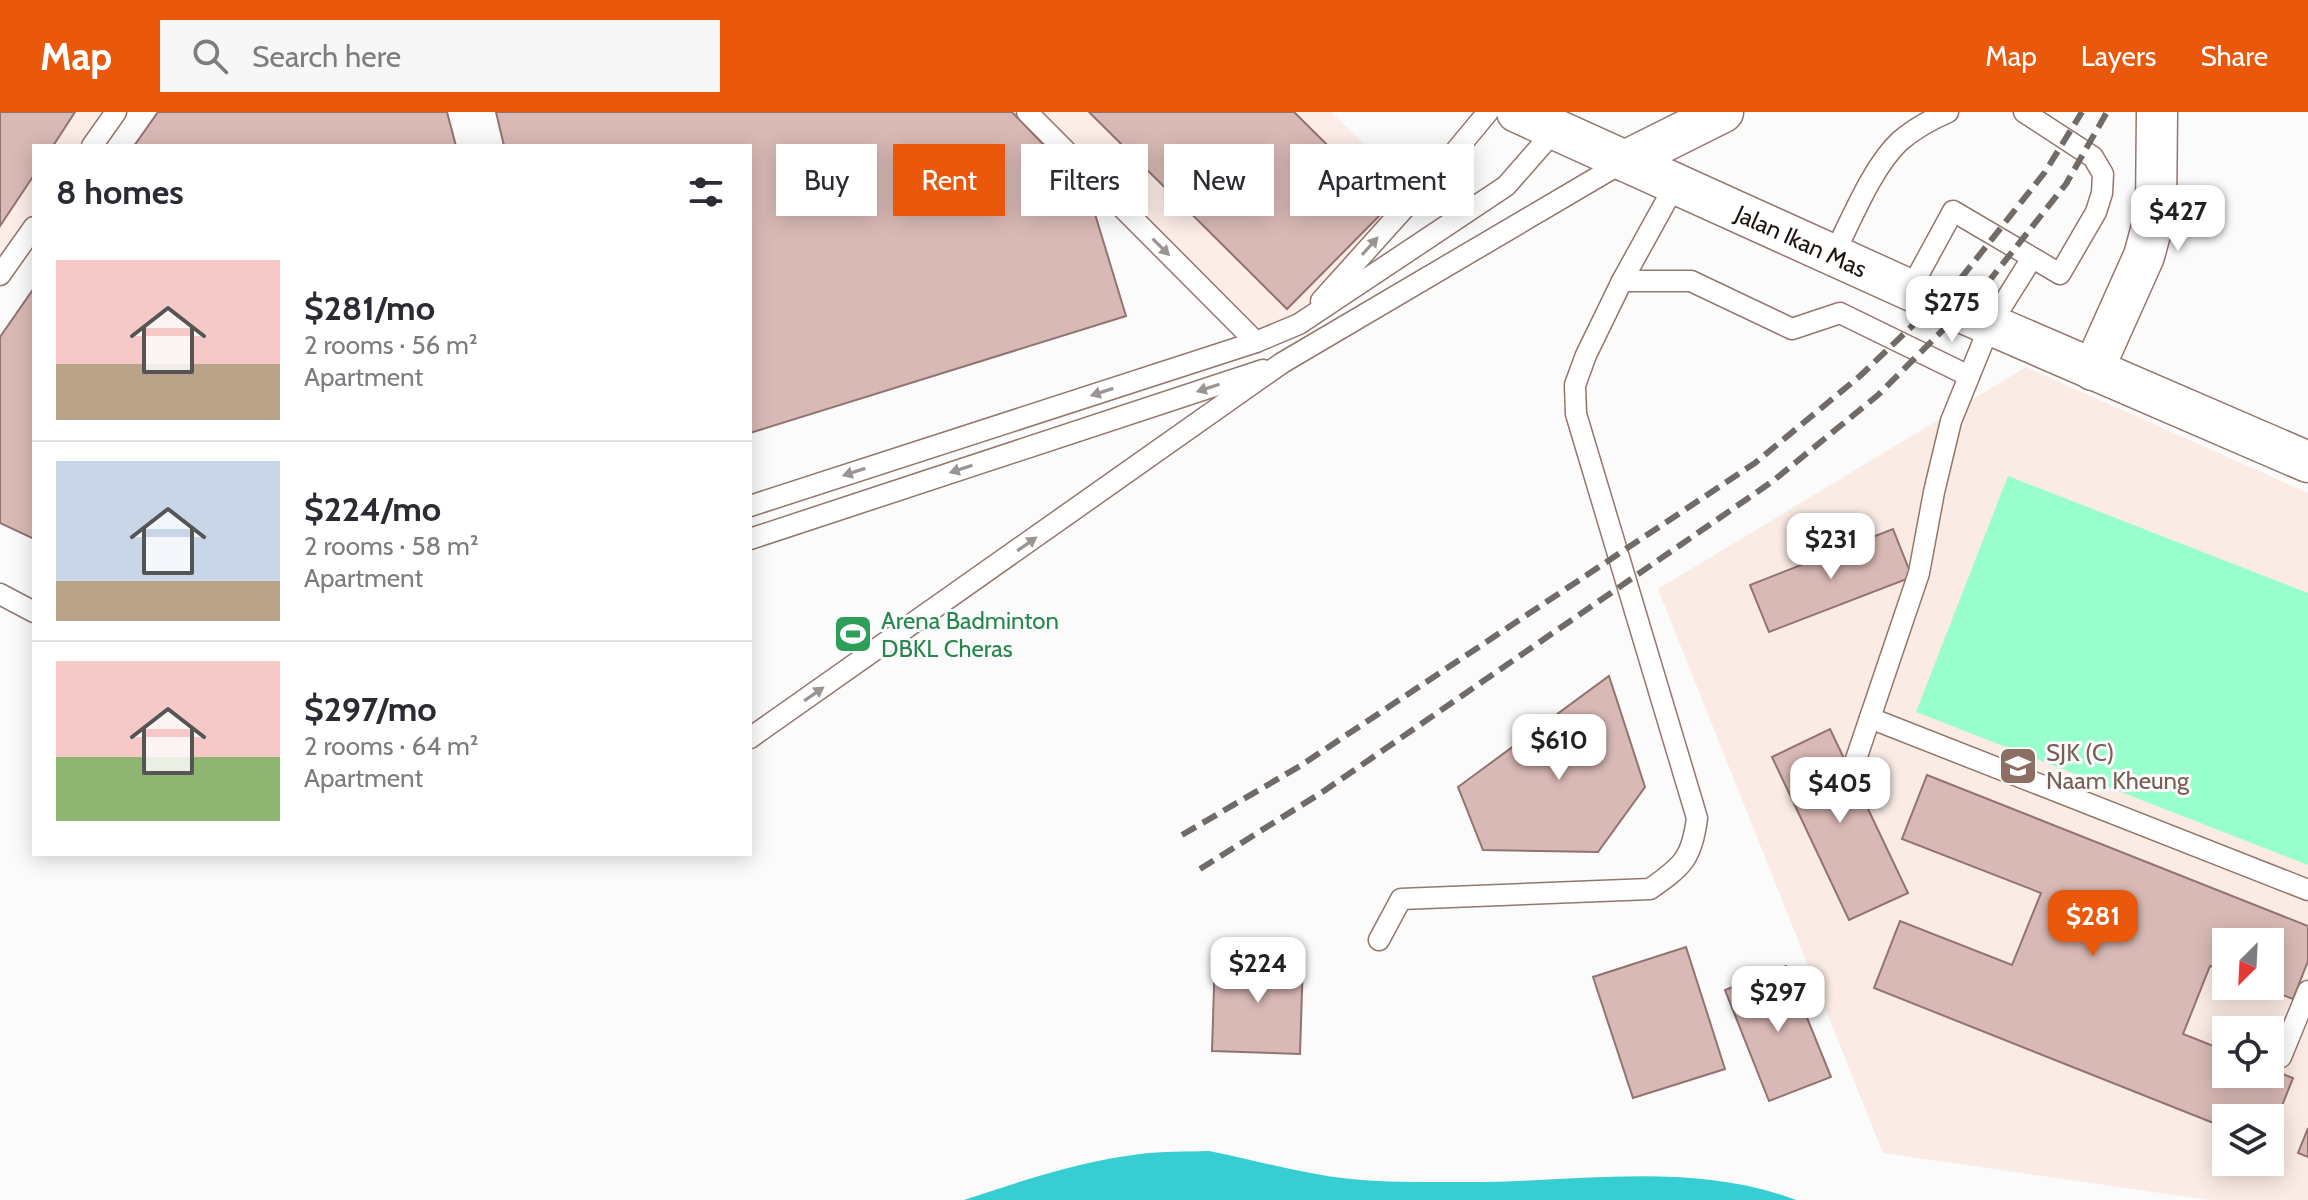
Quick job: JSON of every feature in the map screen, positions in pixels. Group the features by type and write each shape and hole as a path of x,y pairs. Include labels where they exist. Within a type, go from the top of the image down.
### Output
{"street":[{"name":"Jalan Ikan Mas","path":"1517,112 1833,256 2308,462"},
{"path":"1625,161 1723,112"},
{"path":"2093,370 2144,256 2156,212 2157,112"}],"lane":[{"path":"93,144 116,112"},
{"path":"1027,112 1256,342"},
{"path":"1299,324 1488,112"},
{"path":"1833,256 1875,175 1897,143 1923,123 1948,112"},
{"path":"1910,290 1953,211 2060,274 2096,212 2102,193 2103,174 2093,157 2024,112"},
{"path":"752,505 1256,342 1299,324 1506,186 1556,129"},
{"path":"752,737 1282,363 1625,161"},
{"path":"1379,940 1401,899 1650,889 1674,873 1693,847 1697,818 1576,414 1575,385 1622,281 1675,185"},
{"path":"0,275 32,230"},
{"path":"1853,768 1919,573 1951,421 1990,325 2032,258"},
{"path":"1622,281 1691,281 1792,329 1840,313 1969,376"},
{"path":"752,538 1282,363"},
{"path":"0,594 32,611"},
{"path":"1870,718 2308,890"},
{"path":"2284,1050 2308,991"}],"shaded area":[{"path":"0,112 104,112 81,144 32,144 32,215 0,260"},
{"path":"1037,112 1331,112 1364,144 1290,144 1290,216 1387,216 1295,315 1256,333 1140,216 1148,216 1148,144 1069,144"},
{"name":"SJK (C) Naam Kheung","path":"2026,367 2308,493 2308,1200 2209,1200 1883,1153 1658,589"}],"green space":[{"path":"2008,476 2308,593 2308,865 1916,712"}],"water":[{"path":"1209,1151 1303,1172 1351,1179 1499,1182 1670,1177 1713,1180 1796,1200 964,1200 1096,1161 1148,1153"}],"building":[{"path":"0,112 75,112 54,144 32,144 32,178 0,226"},
{"path":"158,112 447,112 455,144 135,144"},
{"path":"496,112 1012,112 1043,144 1021,144 1021,216 1096,216 1126,316 752,432 752,144 504,144"},
{"path":"1089,112 1294,112 1326,144 1290,144 1290,216 1379,216 1287,309 1194,216 1274,216 1274,144 1164,144 1164,187 1148,171 1148,144 1121,144"},
{"path":"32,291 32,538 0,523 0,337"},
{"path":"1893,529 1912,577 1769,632 1750,585"},
{"path":"1609,676 1645,787 1598,852 1483,850 1458,787"},
{"path":"1830,729 1908,893 1849,920 1772,757"},
{"path":"1927,775 2308,926 2308,961 2293,999 2284,995 2284,928 2212,928 2212,967 2183,1034 2212,1045 2212,1088 2284,1088 2284,1074 2293,1078 2283,1104 2212,1104 2212,1122 1874,988 1900,921 2012,965 2041,893 1902,839"},
{"path":"1686,947 1725,1069 1633,1098 1593,977"},
{"path":"1215,956 1303,959 1300,1054 1212,1051"},
{"path":"1786,966 1831,1077 1769,1101 1725,990"},
{"path":"2308,1128 2308,1157 2298,1153"}],"railway":[{"path":"1182,835 1300,766 1755,463 1860,376 1958,282 2045,172 2082,112"},
{"path":"1200,869 1324,791 1773,481 1878,395 1978,295 2066,184 2107,112"}],"place":[{"name":"Arena Badminton DBKL Cheras","path":"853,634"},
{"name":"SJK (C) Naam Kheung","path":"2018,766"}]}
